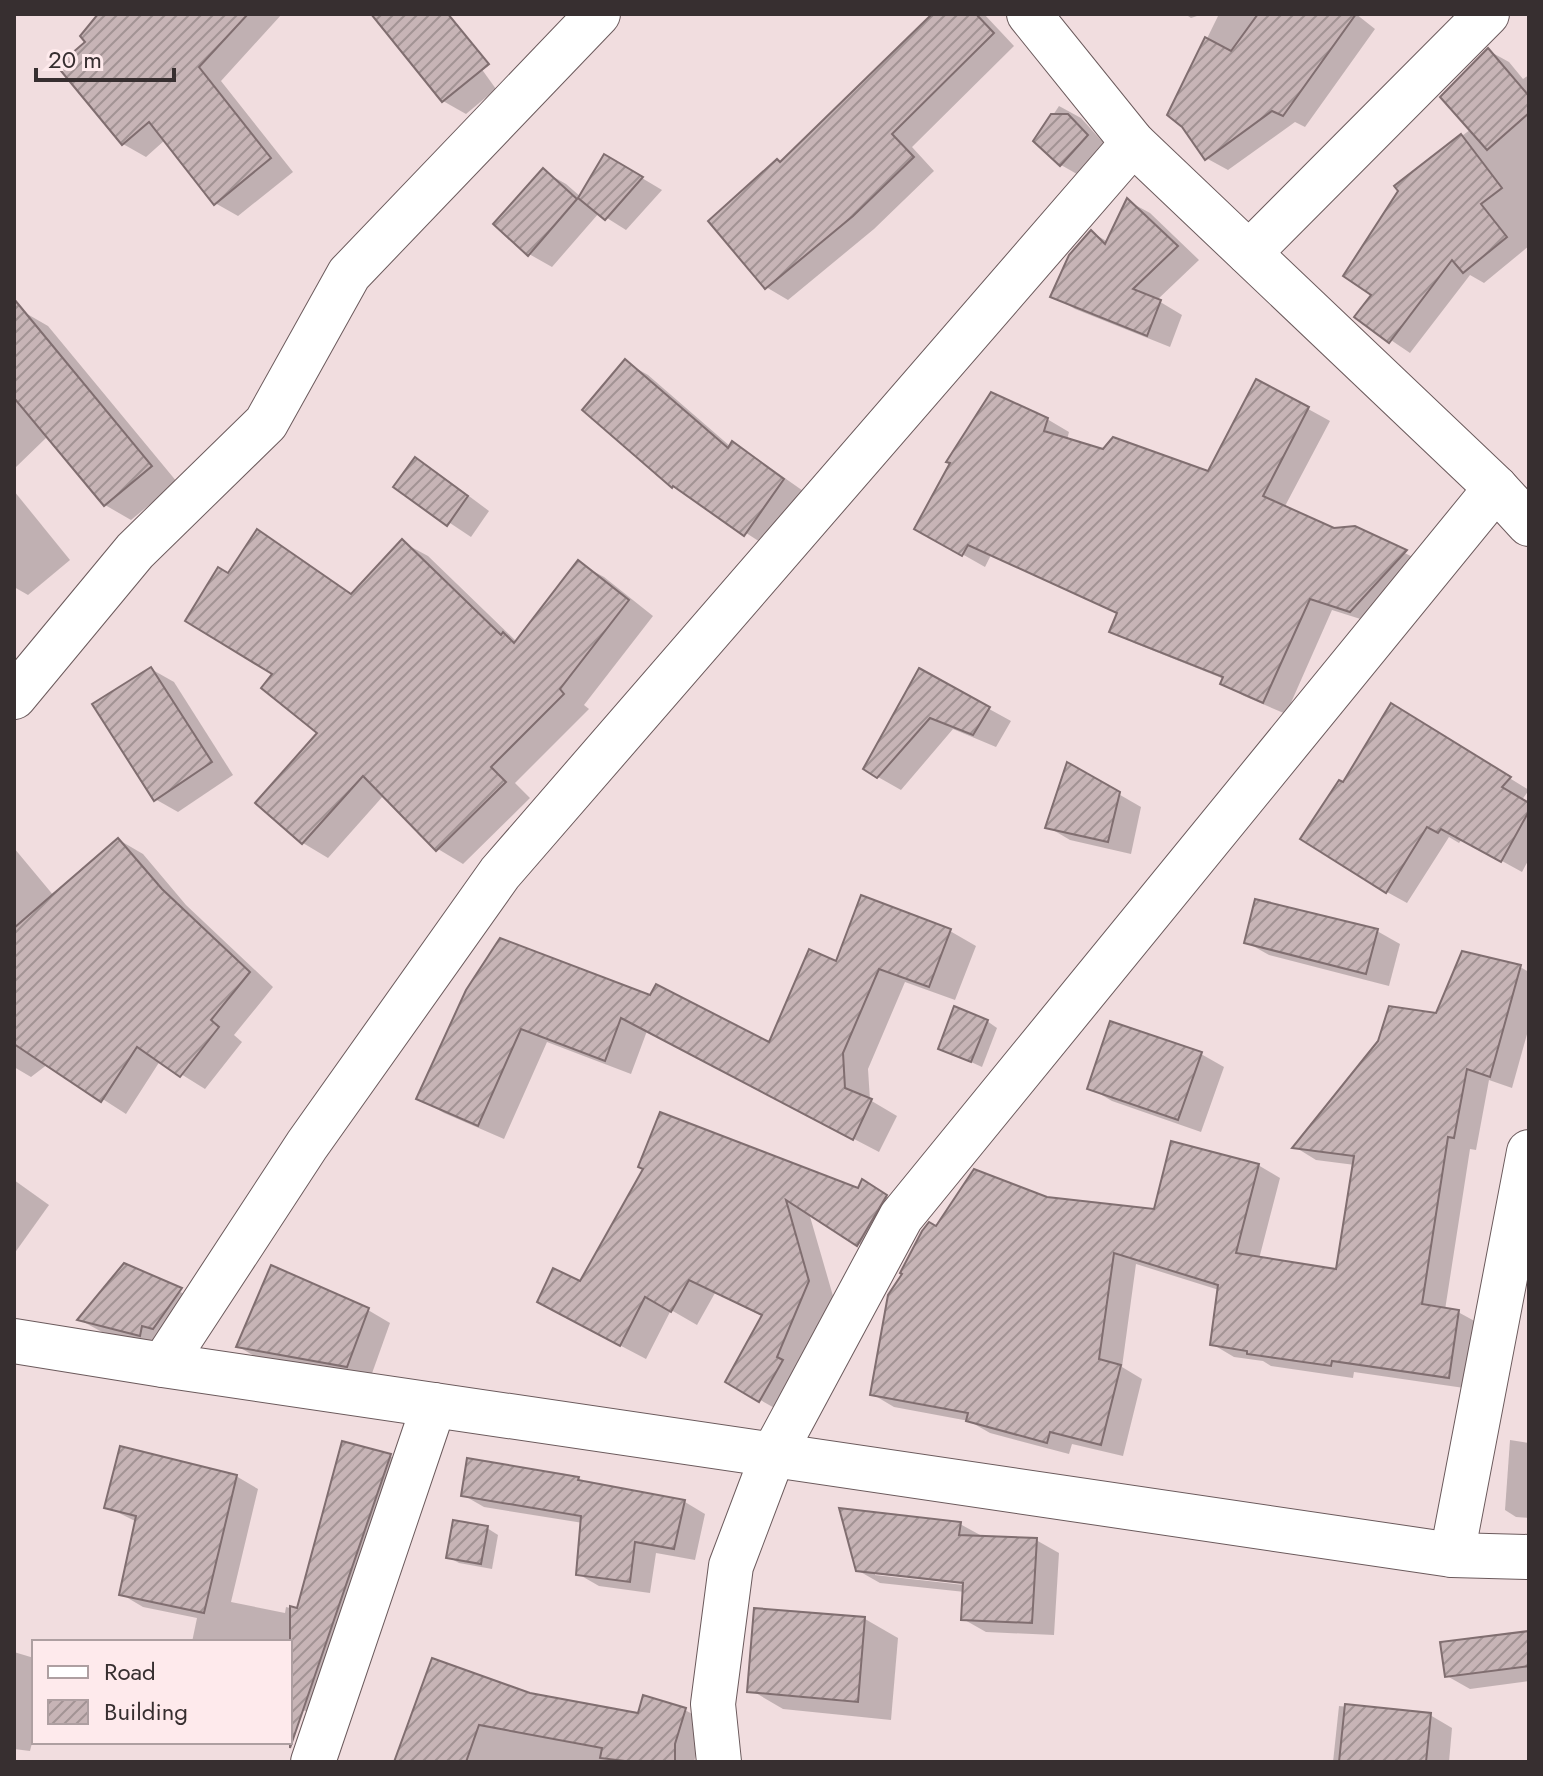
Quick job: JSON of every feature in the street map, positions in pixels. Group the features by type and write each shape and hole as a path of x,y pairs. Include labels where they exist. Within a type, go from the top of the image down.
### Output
{"street":[{"path":"14,697 135,551 266,423 349,274 598,14"},
{"path":"1029,14 1133,143 1496,488 1529,524"},
{"path":"1249,253 1487,14"},
{"path":"163,1365 307,1145 500,873 1133,143"},
{"path":"719,1762 713,1704 731,1566 773,1455 901,1217 1496,488"},
{"path":"1452,1555 1529,1152"},
{"path":"14,1341 1452,1555 1529,1557"},
{"path":"313,1762 434,1405"}],"building":[{"path":"98,14 248,14 199,67 271,158 214,205 149,122 122,145 57,66 85,42 80,36"},
{"path":"371,14 448,14 489,64 442,102"},
{"path":"932,14 976,14 994,33 892,134 914,157 853,216 765,289 708,221 777,159 780,162"},
{"path":"1258,14 1356,14 1283,116 1272,111 1205,160 1182,127 1167,115 1205,37 1231,51"},
{"path":"1488,48 1529,96 1529,113 1487,150 1440,97"},
{"path":"1051,114 1068,114 1088,135 1060,166 1033,141"},
{"path":"1461,134 1502,188 1481,204 1507,237 1463,273 1452,260 1389,343 1354,317 1371,295 1343,276 1398,191 1394,186"},
{"path":"604,154 643,177 605,220 578,198"},
{"path":"543,168 577,199 528,256 493,224"},
{"path":"1127,198 1178,246 1133,289 1161,300 1147,336 1050,297 1069,255 1091,230 1105,244"},
{"path":"14,299 152,466 104,506 14,398"},
{"path":"625,359 728,448 732,441 784,479 744,536 672,488 582,410"},
{"path":"1256,379 1309,407 1263,496 1334,528 1355,526 1407,550 1350,612 1310,599 1263,703 1220,684 1223,677 1109,632 1117,613 968,545 962,556 914,529 950,463 946,462 991,392 1048,418 1044,431 1103,449 1113,437 1208,471"},
{"path":"415,457 468,496 447,526 393,487"},
{"path":"257,529 351,594 402,539 501,635 503,632 514,643 578,560 629,600 560,689 564,694 491,767 506,782 436,851 363,776 302,844 255,803 317,733 261,688 272,674 185,621 218,567 228,573"},
{"path":"151,667 212,762 154,801 92,704"},
{"path":"919,668 990,707 973,735 930,718 877,778 863,769"},
{"path":"1391,703 1511,777 1502,787 1529,803 1529,811 1501,862 1441,829 1438,833 1427,827 1386,893 1300,839 1339,780 1343,782"},
{"path":"1067,762 1120,792 1108,842 1045,828"},
{"path":"118,838 162,889 250,972 211,1020 219,1027 180,1077 137,1047 101,1102 14,1044 14,928"},
{"path":"861,895 951,929 929,987 879,969 843,1053 845,1088 872,1099 853,1140 621,1018 605,1061 521,1029 478,1126 416,1099 466,990 500,938 650,995 656,984 769,1042 809,949 836,961"},
{"path":"1255,899 1378,929 1366,974 1244,943"},
{"path":"1462,951 1521,965 1490,1077 1467,1069 1454,1138 1448,1137 1422,1304 1459,1310 1449,1378 1332,1361 1331,1366 1247,1354 1247,1351 1210,1345 1218,1285 1114,1253 1099,1359 1121,1365 1101,1445 1050,1432 1047,1443 966,1421 968,1413 870,1395 888,1295 902,1274 922,1231 929,1222 936,1226 974,1169 1047,1197 1154,1209 1171,1141 1259,1164 1236,1253 1336,1269 1354,1156 1292,1148 1378,1041 1389,1006 1436,1013"},
{"path":"954,1006 988,1020 971,1062 938,1049"},
{"path":"1110,1021 1202,1052 1178,1120 1087,1089"},
{"path":"660,1112 858,1188 862,1179 887,1195 857,1246 786,1200 809,1281 777,1357 783,1360 759,1402 725,1382 762,1315 689,1280 671,1312 645,1297 620,1346 537,1302 553,1268 580,1281 643,1169 638,1167"},
{"path":"124,1263 182,1288 153,1329 142,1326 140,1336 77,1320"},
{"path":"271,1265 369,1308 347,1367 236,1347"},
{"path":"342,1441 391,1454 292,1742 290,1606 297,1608"},
{"path":"120,1446 237,1475 204,1613 119,1595 136,1516 104,1508"},
{"path":"467,1458 579,1477 578,1480 685,1500 674,1549 635,1542 630,1582 576,1575 581,1516 461,1496"},
{"path":"839,1508 961,1522 959,1535 1037,1538 1032,1623 961,1620 963,1583 856,1571"},
{"path":"453,1520 488,1526 481,1564 446,1558"},
{"path":"754,1608 865,1617 858,1702 747,1692"},
{"path":"1529,1631 1529,1666 1445,1677 1440,1642"},
{"path":"432,1658 530,1693 638,1713 643,1695 686,1708 675,1744 675,1762 600,1758 602,1748 479,1725 466,1762 394,1762"},
{"path":"1345,1704 1431,1713 1426,1762 1339,1762"}]}
